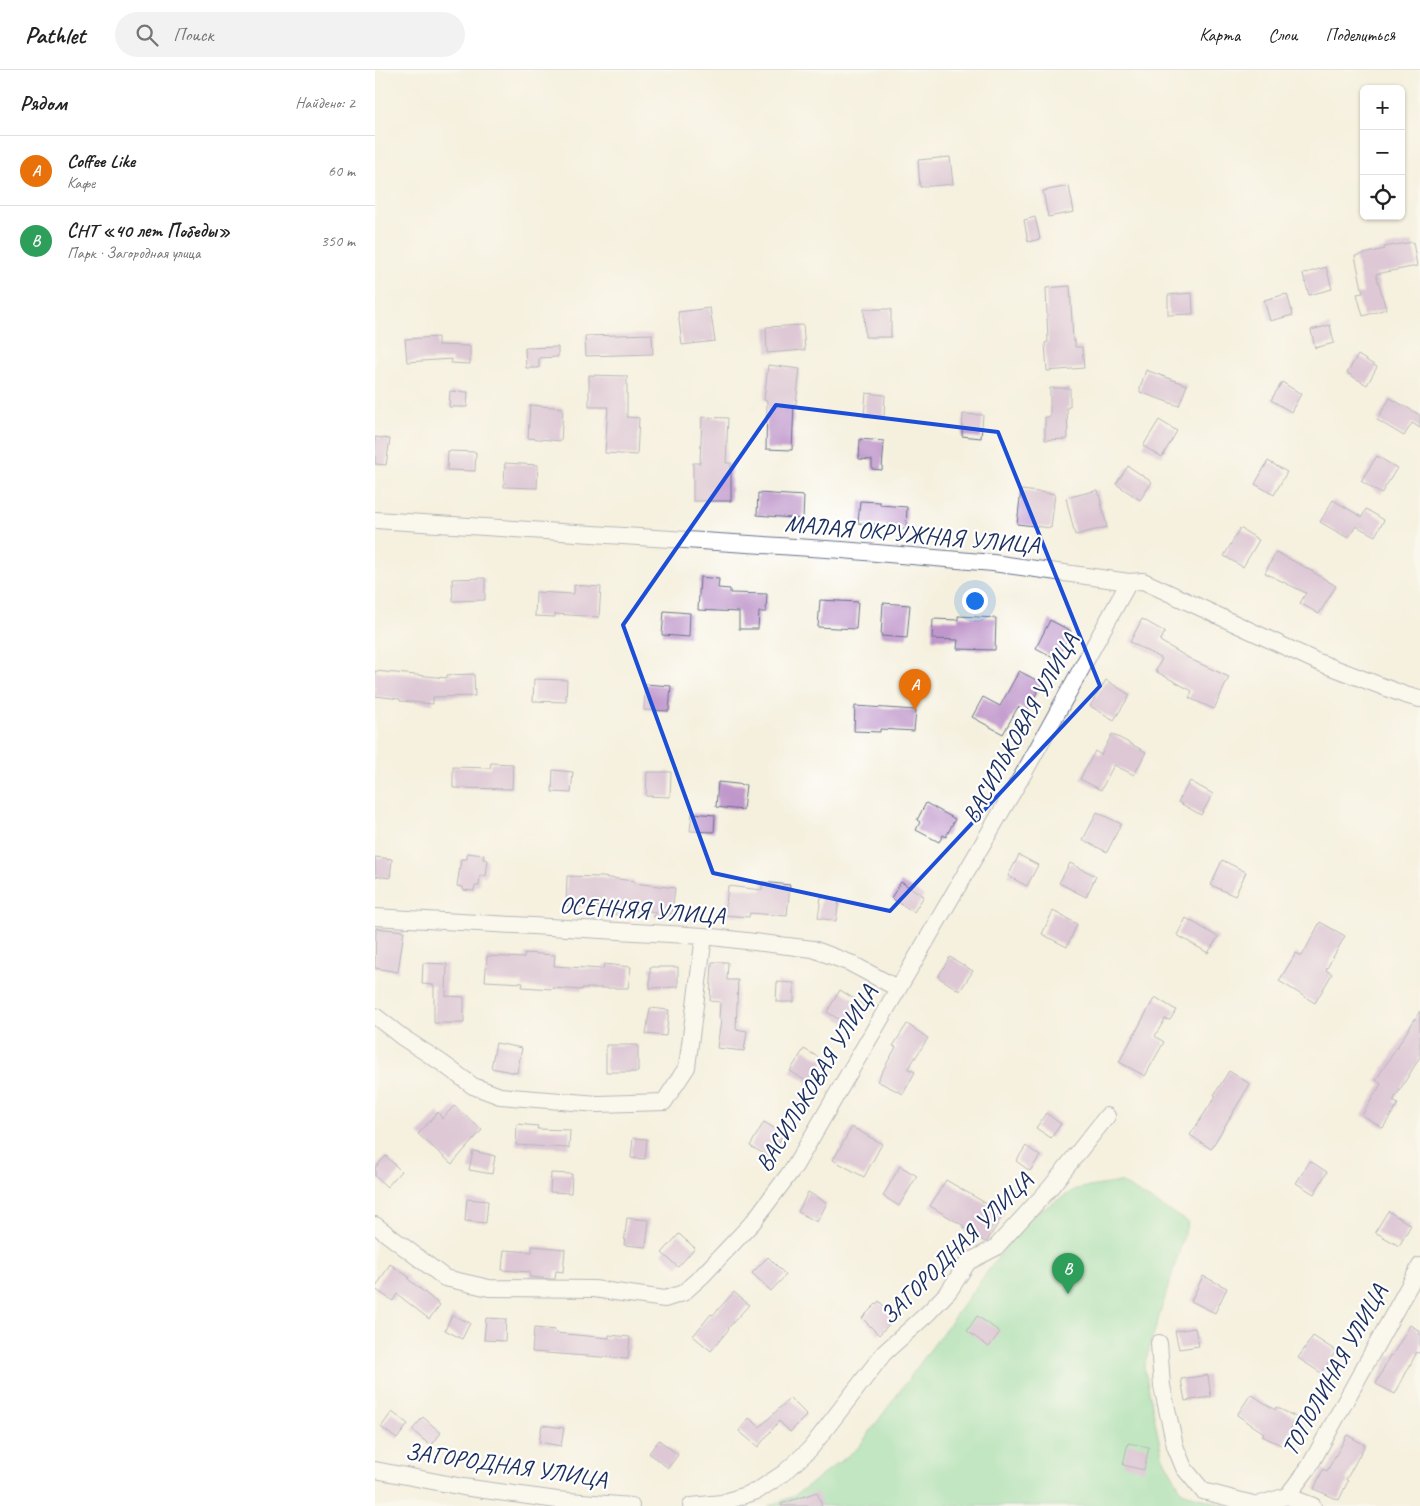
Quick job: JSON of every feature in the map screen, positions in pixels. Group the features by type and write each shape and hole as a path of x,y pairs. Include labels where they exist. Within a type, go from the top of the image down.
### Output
{"street":[{"name":"МАЛАЯ ОКРУЖНАЯ УЛИЦА","path":"375,520 833,549 993,563 1129,582 1143,581 1318,662 1420,699"},
{"name":"ВАСИЛЬКОВАЯ УЛИЦА","path":"375,1224 445,1278 489,1288 594,1289 665,1299 683,1293 703,1275 753,1222 795,1166 1025,771 1129,582"},
{"name":"ОСЕННЯЯ УЛИЦА","path":"375,917 704,936 813,949 850,963 897,988"},
{"path":"375,1016 473,1086 500,1096 598,1104 664,1102 687,1067 704,936"},
{"name":"ЗАГОРОДНАЯ УЛИЦА","path":"691,1506 723,1503 757,1491 784,1473 811,1449 884,1353 949,1291 968,1262 995,1248 1050,1188 1107,1116"},
{"name":"ТОПОЛИНАЯ УЛИЦА","path":"1287,1496 1309,1467 1414,1290 1420,1266"},
{"path":"1159,1343 1162,1386 1175,1446 1184,1468 1203,1491 1257,1505 1287,1496 1313,1506"},
{"name":"ЗАГОРОДНАЯ УЛИЦА","path":"375,1470 463,1487 557,1500 631,1506"}],"highlighted area":[{"path":"776,405 998,432 1100,686 890,911 713,873 623,625"}],"green space":[{"path":"1120,1182 1188,1222 1144,1366 1162,1455 1182,1492 1226,1506 768,1506 794,1496 858,1448 1026,1219 1076,1189"}],"building":[{"path":"950,157 953,184 920,187 918,160"},
{"path":"1069,186 1074,212 1048,217 1043,191"},
{"path":"1035,217 1040,239 1028,242 1024,220"},
{"path":"1413,242 1417,266 1376,274 1386,309 1363,316 1357,294 1363,293 1355,256 1385,249 1384,247"},
{"path":"1326,267 1332,289 1309,295 1303,274"},
{"path":"1070,286 1073,340 1075,340 1075,347 1082,347 1084,368 1047,371 1045,343 1048,342 1046,288"},
{"path":"1192,293 1193,314 1168,315 1168,295"},
{"path":"1287,294 1293,315 1270,321 1264,300"},
{"path":"710,308 715,341 682,345 678,312"},
{"path":"864,309 891,309 891,337 865,337"},
{"path":"803,325 805,350 767,353 766,327"},
{"path":"1330,325 1334,343 1315,348 1311,330"},
{"path":"652,334 653,354 586,356 585,336"},
{"path":"438,337 438,345 470,346 470,364 451,363 452,359 407,362 405,339"},
{"path":"558,347 558,357 539,358 539,368 526,368 525,348"},
{"path":"1358,355 1377,367 1367,385 1347,373"},
{"path":"768,365 800,369 796,404 794,404 792,450 766,449 767,401 764,400"},
{"path":"1146,370 1187,385 1179,406 1140,392"},
{"path":"589,375 627,376 627,417 639,418 637,455 605,453 608,407 589,407"},
{"path":"1282,382 1301,394 1291,412 1271,400"},
{"path":"1050,388 1070,388 1070,407 1067,407 1068,439 1045,440 1045,417 1050,417"},
{"path":"450,391 468,392 467,407 449,407"},
{"path":"866,393 885,395 884,417 864,416"},
{"path":"1390,398 1420,415 1420,428 1412,423 1404,436 1377,420"},
{"path":"530,405 563,408 561,441 528,438"},
{"path":"963,414 983,415 981,438 962,436"},
{"path":"702,417 728,418 726,463 731,463 731,501 693,501 693,463 700,463"},
{"path":"1159,420 1177,431 1162,457 1143,446"},
{"path":"375,437 390,439 386,465 375,464"},
{"path":"860,439 884,441 882,470 872,469 872,460 859,459"},
{"path":"448,451 476,452 475,471 447,470"},
{"path":"1377,456 1397,468 1381,494 1361,481"},
{"path":"1268,461 1287,472 1274,495 1255,484"},
{"path":"505,463 538,465 537,488 504,487"},
{"path":"1128,466 1152,482 1140,500 1116,484"},
{"path":"1021,490 1055,494 1051,528 1017,524"},
{"path":"1098,490 1107,527 1075,535 1066,498"},
{"path":"758,493 804,496 803,519 757,515"},
{"path":"1333,500 1362,517 1366,509 1384,520 1375,536 1356,526 1348,538 1320,522"},
{"path":"860,501 880,502 880,505 907,507 906,529 858,523"},
{"path":"1240,528 1259,540 1243,567 1224,556"},
{"path":"1276,552 1336,586 1319,614 1300,603 1306,593 1265,573"},
{"path":"700,577 719,579 718,588 730,589 730,593 767,594 766,612 759,612 758,629 739,629 739,612 698,610"},
{"path":"485,578 485,600 453,601 452,579"},
{"path":"574,585 601,587 599,617 555,614 555,617 535,616 536,592 574,594"},
{"path":"820,600 858,602 856,629 818,627"},
{"path":"883,603 910,605 907,638 881,636"},
{"path":"664,611 690,613 689,637 662,635"},
{"path":"958,616 996,618 995,650 957,649 958,640 932,639 933,619 958,620"},
{"path":"1142,619 1165,632 1160,641 1192,660 1229,677 1214,709 1189,698 1192,691 1155,671 1162,659 1130,642"},
{"path":"1050,620 1071,631 1057,659 1036,648"},
{"path":"375,671 447,678 447,675 474,674 475,696 433,697 433,704 400,701 400,699 375,696"},
{"path":"1019,671 1042,683 1027,712 1018,707 1003,734 972,717 983,697 1000,706"},
{"path":"534,679 567,680 566,702 533,701"},
{"path":"1106,680 1130,695 1114,720 1090,706"},
{"path":"645,684 671,686 669,711 644,710"},
{"path":"855,706 916,710 914,731 880,729 880,732 854,731"},
{"path":"1112,734 1146,752 1134,775 1114,765 1101,790 1080,779 1095,751 1101,755"},
{"path":"491,763 513,764 512,789 453,788 453,767 490,768"},
{"path":"553,770 573,772 571,793 552,792"},
{"path":"647,772 671,772 670,797 646,796"},
{"path":"1190,781 1213,794 1201,815 1178,802"},
{"path":"718,782 746,785 743,810 716,807"},
{"path":"926,803 955,819 946,837 943,835 939,842 916,830 920,822 917,820"},
{"path":"1097,812 1121,824 1107,852 1083,840"},
{"path":"692,813 715,815 714,832 690,831"},
{"path":"467,853 484,855 483,859 488,860 486,876 480,875 479,886 475,886 474,891 463,890 463,887 457,886 461,859 467,859"},
{"path":"1019,855 1038,865 1027,886 1008,876"},
{"path":"375,857 392,859 390,878 375,876"},
{"path":"1222,860 1246,872 1235,896 1211,885"},
{"path":"1070,863 1096,876 1086,897 1059,883"},
{"path":"567,876 602,877 675,888 672,914 667,913 666,918 654,917 655,912 649,911 649,905 639,904 638,910 632,909 632,915 607,914 607,907 566,906"},
{"path":"762,882 790,885 787,916 750,913 749,917 725,915 728,886 762,890"},
{"path":"901,882 924,896 914,912 891,898"},
{"path":"821,897 839,900 836,921 818,918"},
{"path":"1053,911 1077,924 1067,947 1042,934"},
{"path":"1186,918 1218,937 1208,953 1177,935"},
{"path":"1320,922 1345,936 1326,970 1332,974 1315,1003 1279,981 1296,953 1302,956"},
{"path":"376,928 404,931 398,972 375,968"},
{"path":"525,953 555,955 554,966 603,969 604,964 631,967 628,988 552,989 522,987 523,983 485,981 487,956 524,958"},
{"path":"950,957 973,971 960,991 938,977"},
{"path":"712,962 728,962 727,980 738,980 736,1029 747,1031 744,1051 717,1048 721,1020 719,1019 720,1002 710,1001"},
{"path":"423,963 447,964 446,996 464,997 464,1023 434,1023 434,985 422,984"},
{"path":"650,967 678,967 678,987 650,988"},
{"path":"777,982 794,983 794,1002 776,1002"},
{"path":"840,990 864,1005 850,1026 827,1012"},
{"path":"1155,997 1176,1010 1170,1020 1165,1019 1155,1036 1164,1042 1145,1076 1119,1062"},
{"path":"650,1008 669,1010 666,1036 646,1034"},
{"path":"1420,1011 1420,1057 1393,1101 1398,1104 1383,1128 1362,1115 1381,1084 1376,1080"},
{"path":"907,1024 928,1038 908,1069 915,1072 903,1094 877,1081 896,1047 893,1046"},
{"path":"496,1043 522,1048 517,1073 491,1068"},
{"path":"606,1045 638,1045 638,1072 606,1072"},
{"path":"804,1049 825,1061 811,1084 790,1071"},
{"path":"1229,1071 1250,1084 1211,1149 1190,1135 1216,1096 1214,1095"},
{"path":"454,1106 482,1130 452,1164 418,1134 438,1112 442,1119"},
{"path":"1046,1113 1061,1124 1051,1138 1036,1128"},
{"path":"764,1122 784,1134 770,1157 750,1146"},
{"path":"517,1124 538,1126 537,1129 570,1130 569,1148 516,1145"},
{"path":"852,1127 882,1144 864,1177 833,1160"},
{"path":"633,1138 647,1139 645,1159 631,1158"},
{"path":"1026,1146 1040,1156 1030,1171 1016,1161"},
{"path":"473,1151 495,1156 492,1174 469,1170"},
{"path":"386,1156 401,1171 387,1187 375,1176 375,1168"},
{"path":"1310,1161 1327,1172 1314,1194 1296,1183"},
{"path":"900,1166 917,1176 899,1206 883,1196"},
{"path":"551,1173 572,1174 571,1193 550,1192"},
{"path":"946,1180 1004,1214 987,1241 985,1242 963,1228 964,1226 930,1206"},
{"path":"808,1192 827,1203 817,1222 798,1212"},
{"path":"467,1199 488,1201 486,1223 465,1221"},
{"path":"1388,1211 1411,1225 1399,1246 1375,1232"},
{"path":"627,1218 649,1220 646,1247 624,1245"},
{"path":"679,1234 695,1248 678,1267 662,1253"},
{"path":"532,1246 565,1249 563,1272 556,1271 555,1279 550,1279 530,1277 530,1272 502,1270 504,1250 532,1252"},
{"path":"768,1257 786,1275 771,1291 752,1273"},
{"path":"390,1264 409,1277 408,1279 440,1305 429,1319 397,1294 393,1301 375,1289"},
{"path":"1203,1276 1227,1288 1215,1313 1191,1301"},
{"path":"734,1292 749,1305 728,1328 711,1351 693,1336 711,1314 713,1315"},
{"path":"879,1301 895,1318 879,1335 862,1318"},
{"path":"452,1315 470,1323 462,1339 445,1330"},
{"path":"977,1316 1000,1332 989,1347 967,1331"},
{"path":"486,1318 506,1319 505,1341 484,1340"},
{"path":"1410,1325 1420,1331 1420,1354 1417,1352 1395,1394 1376,1384 1390,1355 1392,1356"},
{"path":"534,1328 556,1330 555,1333 609,1338 609,1335 630,1337 628,1359 532,1352"},
{"path":"1195,1328 1199,1346 1179,1349 1175,1331"},
{"path":"1313,1336 1336,1351 1321,1373 1298,1358"},
{"path":"1208,1375 1211,1397 1185,1401 1181,1379"},
{"path":"1251,1394 1275,1410 1276,1407 1296,1417 1283,1446 1262,1436 1264,1433 1237,1415"},
{"path":"790,1398 807,1415 790,1432 779,1421 758,1447 739,1431 749,1418 760,1427"},
{"path":"392,1412 408,1424 397,1439 381,1427"},
{"path":"423,1417 441,1433 431,1446 412,1430"},
{"path":"542,1425 564,1428 561,1446 539,1442"},
{"path":"1347,1435 1365,1445 1346,1480 1348,1481 1339,1500 1314,1489 1323,1469 1327,1471"},
{"path":"659,1440 678,1455 668,1468 649,1453"},
{"path":"1128,1443 1149,1447 1144,1470 1123,1465"},
{"path":"817,1492 822,1506 781,1506 781,1504"}],"place":[{"name":"Coffee Like","path":"915,710"},
{"name":"СНТ «40 лет Победы»","path":"1068,1294"}]}
